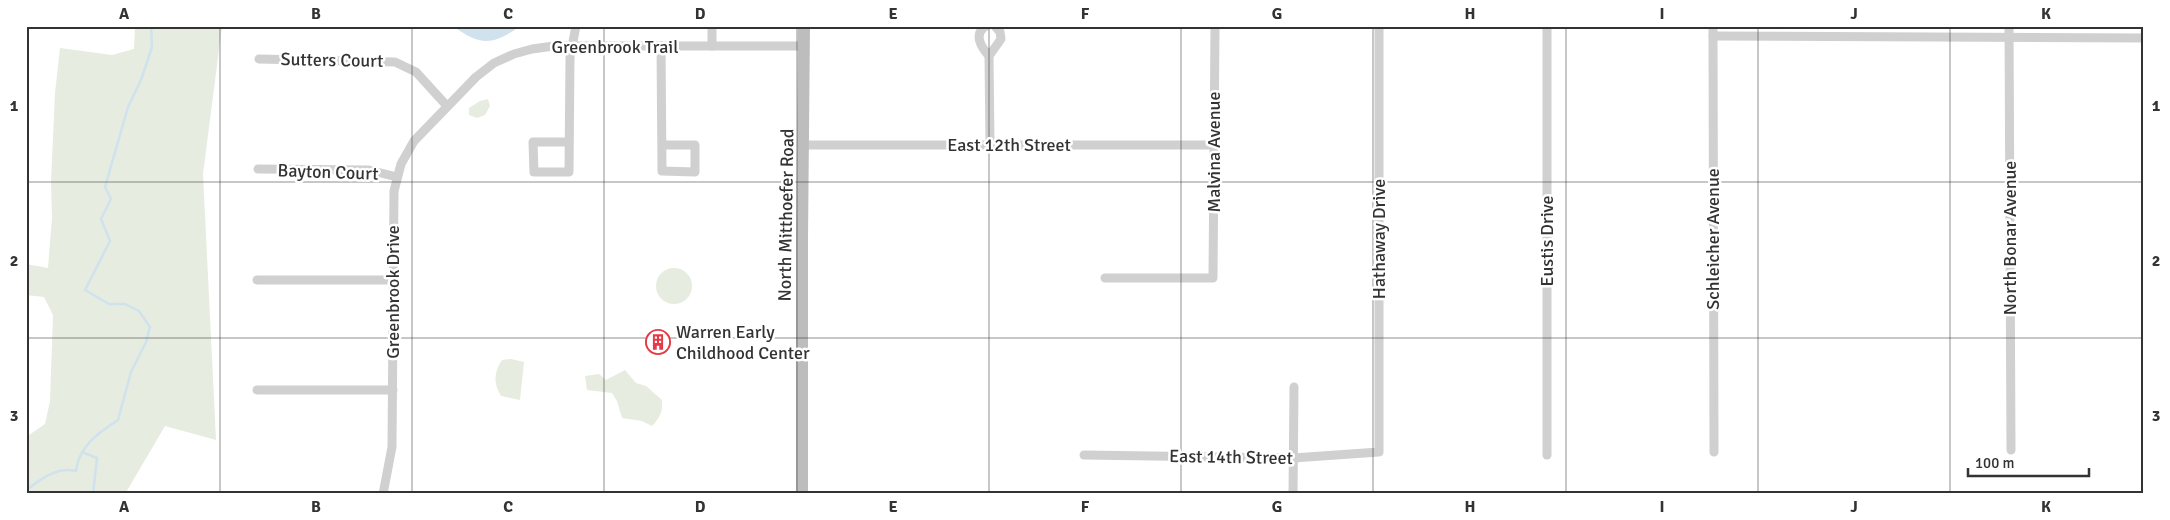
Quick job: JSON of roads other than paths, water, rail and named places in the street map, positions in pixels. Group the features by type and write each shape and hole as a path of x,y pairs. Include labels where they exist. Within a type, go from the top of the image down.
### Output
{"main road":[{"name":"North Mitthoefer Road","path":"802,494 804,26"}],"street":[{"path":"569,142 534,142 534,172 569,172 570,57 576,26"},
{"path":"712,26 712,46"},
{"path":"986,26 981,30 979,37 982,46 989,56"},
{"path":"990,145 989,56 1001,38 1000,32 995,26"},
{"name":"Malvina Avenue","path":"1105,278 1213,278 1215,26"},
{"name":"Hathaway Drive","path":"1379,26 1379,452"},
{"name":"Eustis Drive","path":"1547,26 1547,455"},
{"name":"Schleicher Avenue","path":"1713,26 1714,452"},
{"name":"North Bonar Avenue","path":"2009,26 2012,450"},
{"path":"1713,36 2144,38"},
{"name":"Greenbrook Trail","path":"447,106 479,74 507,56 532,48 572,46 804,46"},
{"path":"661,46 662,171 695,172 695,145 662,145"},
{"name":"Sutters Court","path":"259,60 395,62 416,72 447,106"},
{"name":"Greenbrook Drive","path":"383,494 392,454 394,196 397,177 403,160 414,141 447,106"},
{"name":"East 12th Street","path":"804,145 1214,145"},
{"name":"Bayton Court","path":"258,169 369,170 397,177"},
{"path":"257,280 394,280"},
{"path":"1293,494 1294,387"},
{"path":"257,390 393,390"},
{"name":"East 14th Street","path":"1084,455 1293,458 1379,452"}],"water":[{"path":"453,26 520,26 502,37 486,41 471,37"}],"waterway":[{"path":"26,490 56,472 62,470 76,471 85,447 103,430 118,420 131,372 146,342 150,327 139,311 125,304 109,304 85,290 110,241 101,219 111,199 105,187 128,107 141,80 152,47 151,26"},
{"path":"82,452 97,458 93,494"}],"place":[{"name":"Warren Early Childhood Center","path":"658,342"}]}
